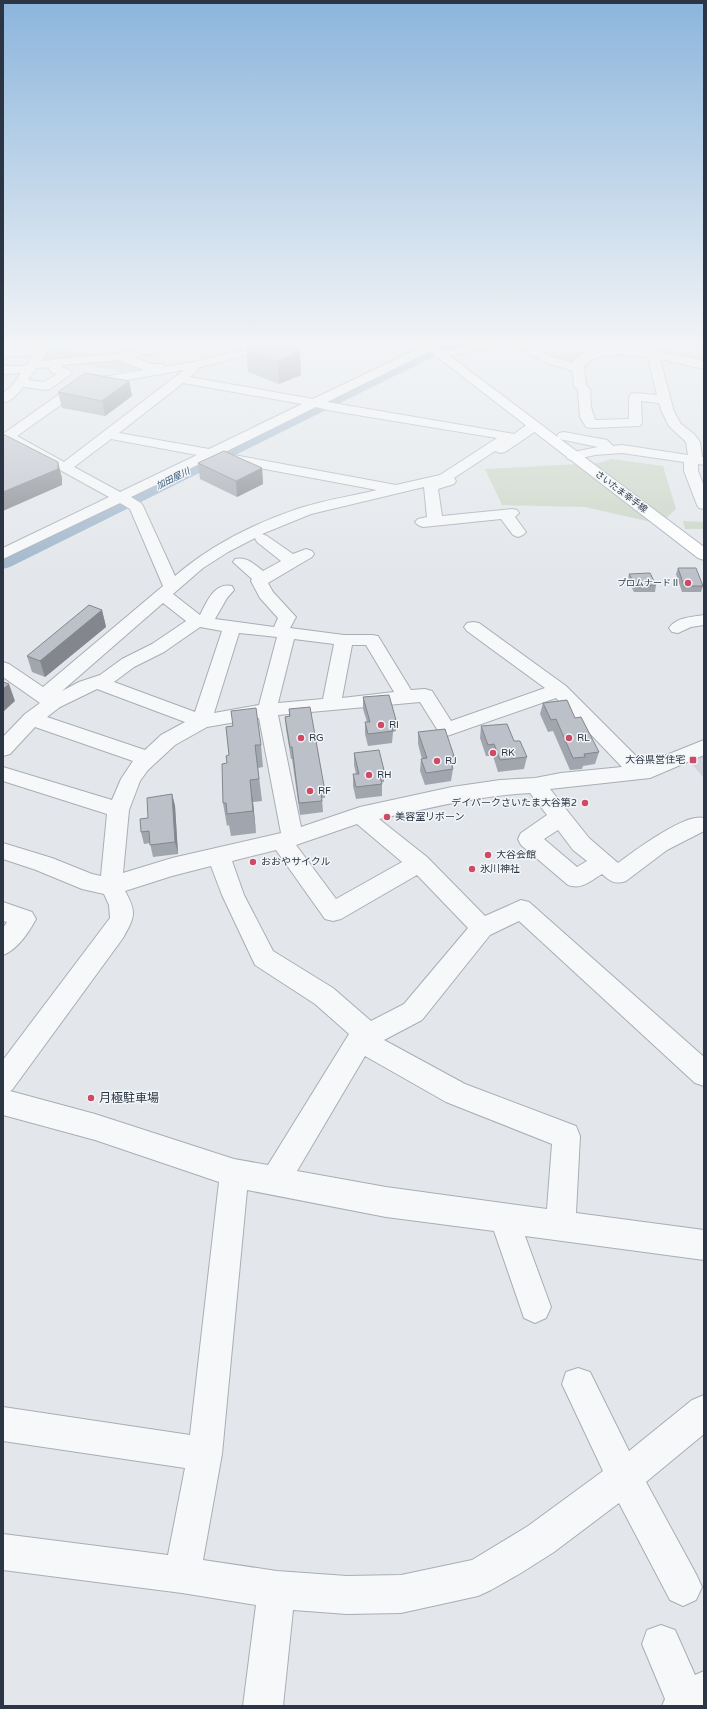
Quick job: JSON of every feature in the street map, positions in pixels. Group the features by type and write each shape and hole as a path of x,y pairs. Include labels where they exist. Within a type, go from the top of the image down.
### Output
{"main road":[{"name":"さいたま幸手線","path":"528,422 558,438 573,456 704,555"}],"street":[{"path":"29,422 7,437 6,440 38,452 136,506 168,592 201,622 344,640 372,640 406,697"},
{"path":"65,468 126,422"},
{"path":"3,554 125,500 210,453 284,422"},
{"path":"227,458 293,422"},
{"path":"424,422 509,436 457,474 456,479 431,487 429,521 509,513 518,532"},
{"path":"558,438 588,429 592,426 591,424 635,423 635,422"},
{"path":"673,422 693,442 697,460 691,471 704,505"},
{"path":"3,749 48,700 197,565 218,550 287,518 306,511 400,490 457,474 534,426"},
{"path":"109,435 400,490"},
{"path":"558,438 602,443 609,449"},
{"path":"573,456 609,449 634,450 697,460"},
{"path":"471,517 480,531"},
{"path":"262,539 299,557 259,581 266,594 287,618 267,710 287,839 333,912 419,863"},
{"path":"241,562 263,579"},
{"path":"48,700 106,679 128,663 158,648 201,622 220,595 226,590"},
{"path":"678,628 686,623 704,620"},
{"path":"202,721 232,627"},
{"path":"473,627 559,690 639,772"},
{"path":"331,706 344,640"},
{"path":"3,668 48,700"},
{"path":"97,682 202,721"},
{"path":"3,1081 122,918 121,905 111,886 118,810 131,779 147,758 168,740 202,721 267,710 331,706 425,695 447,729 559,690"},
{"path":"32,719 147,758"},
{"path":"3,851 44,864 90,883 111,886 172,867 219,857 287,839 360,815 452,794 500,787 535,785 561,780 650,771 704,747"},
{"path":"3,774 118,810"},
{"path":"535,785 581,844 618,875 659,844 699,824"},
{"path":"360,815 419,863 482,928"},
{"path":"560,817 529,839 576,879 603,862"},
{"path":"219,857 233,895 264,958 324,996 364,1038 456,1093 566,1136 561,1225"},
{"path":"275,1180 364,1038 413,1012 482,928 521,909 704,1074"},
{"path":"3,911 24,919 3,945"},
{"path":"3,1102 95,1127 234,1173 386,1202 704,1245"},
{"path":"182,1575 205,1454 234,1173"},
{"path":"504,1218 535,1307"},
{"path":"578,1384 624,1477 683,1587"},
{"path":"3,1552 182,1575 277,1590 347,1595 400,1594 478,1577 541,1539 624,1477 704,1412"},
{"path":"3,1424 205,1454"},
{"path":"262,1706 277,1590"},
{"path":"661,1644 690,1701"}],"shaded area":[{"path":"704,754 704,778 689,761"}],"green space":[{"path":"612,459 663,466 676,509 660,524 585,507 502,505 485,469 599,463"},
{"path":"683,521 704,522 704,529 685,529"}],"building":[{"path":"3,434 58,462 58,469 3,492"},
{"path":"224,451 262,468 236,481 198,463"},
{"path":"678,568 696,568 703,586 684,586"},
{"path":"650,573 656,585 636,586 629,574"},
{"path":"89,605 102,610 40,661 27,656"},
{"path":"3,682 9,684 3,689"},
{"path":"389,695 396,720 390,720 393,731 368,734 365,722 370,722 363,697"},
{"path":"567,700 575,718 581,717 599,752 584,754 585,757 573,758 556,719 551,720 543,703"},
{"path":"310,707 324,786 320,787 322,801 299,803 292,747 290,747 285,717 290,716 289,709"},
{"path":"256,708 261,745 255,745 259,779 250,780 253,811 227,814 226,803 223,803 222,764 227,763 226,756 229,755 226,727 233,726 231,711"},
{"path":"507,724 514,741 520,741 527,757 500,760 494,744 488,745 481,726"},
{"path":"445,729 454,756 448,757 453,769 426,773 421,759 427,758 418,732"},
{"path":"379,750 384,770 379,771 382,784 356,787 353,774 359,774 354,753"},
{"path":"172,794 175,842 150,845 149,831 141,832 140,819 148,818 147,798"}],"waterway":[{"name":"加田屋川","path":"3,563 290,422"}],"place":[{"name":"プロムナードⅡ","path":"688,583"},
{"name":"RI","path":"381,725"},
{"name":"RG","path":"301,738"},
{"name":"RL","path":"569,738"},
{"name":"RK","path":"493,753"},
{"name":"大谷県営住宅","path":"693,760"},
{"name":"RJ","path":"437,761"},
{"name":"RH","path":"369,775"},
{"name":"RF","path":"310,791"},
{"name":"デイパークさいたま大谷第2","path":"585,803"},
{"name":"美容室リボーン","path":"387,817"},
{"name":"大谷会館","path":"488,855"},
{"name":"おおやサイクル","path":"253,862"},
{"name":"氷川神社","path":"472,869"},
{"name":"月極駐車場","path":"91,1098"}]}
